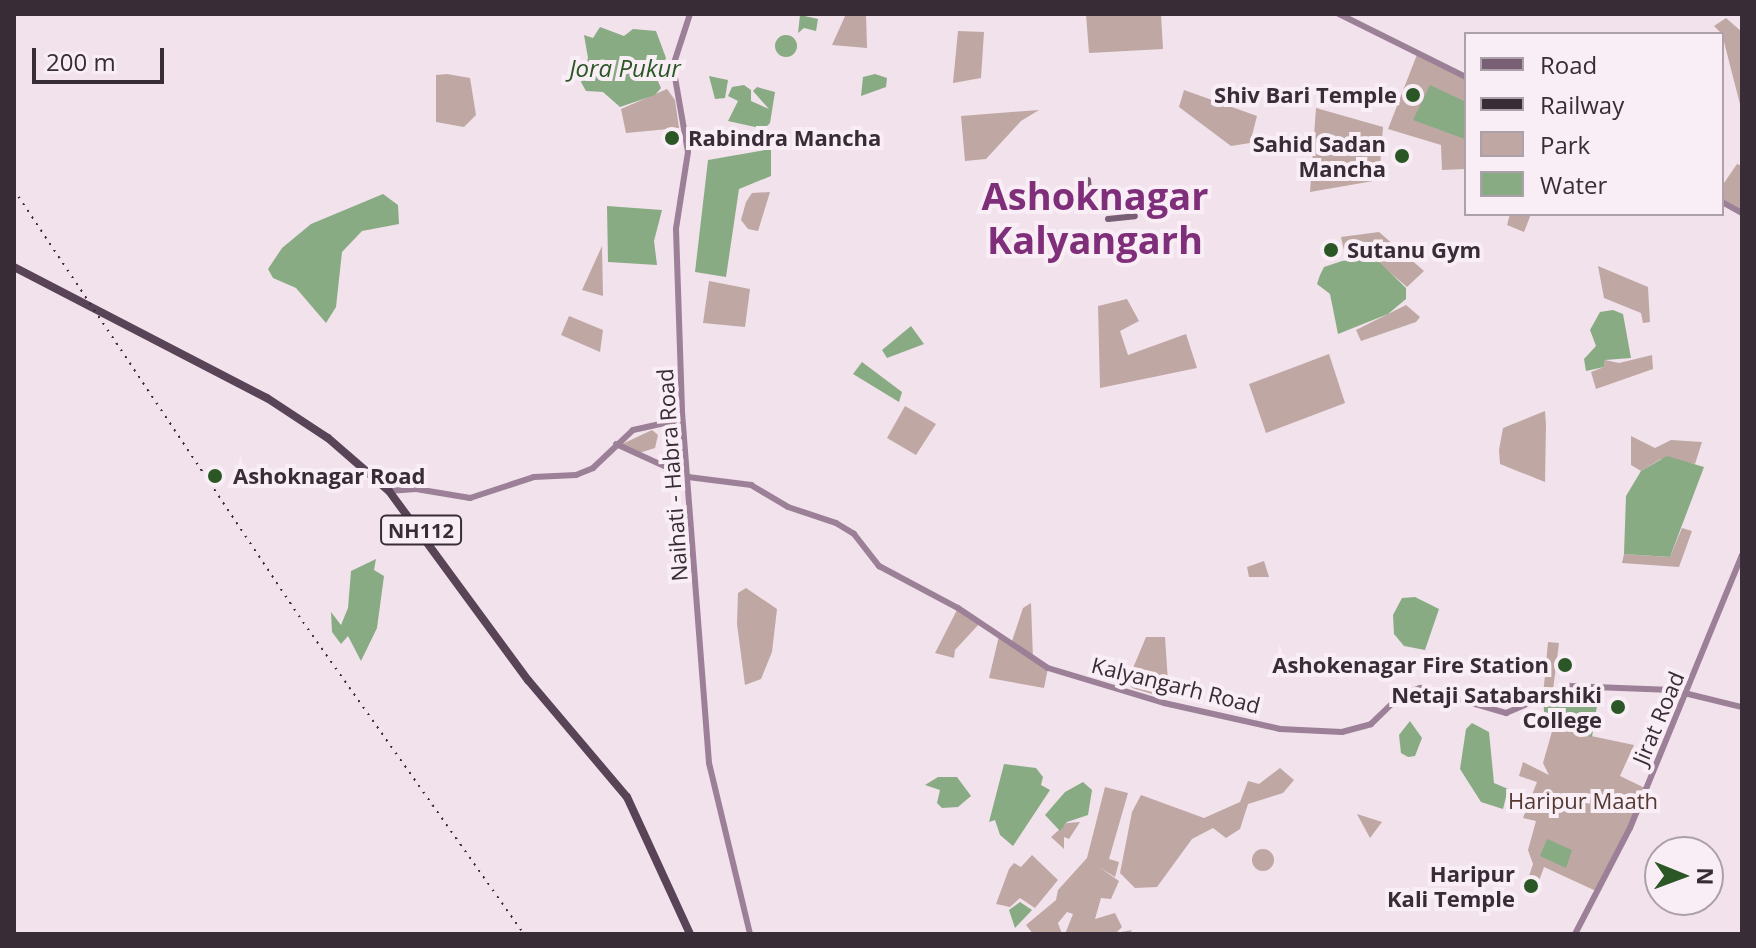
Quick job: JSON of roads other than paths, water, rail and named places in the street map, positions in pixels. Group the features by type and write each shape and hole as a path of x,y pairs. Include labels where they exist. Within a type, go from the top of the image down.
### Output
{"highway":[{"name":"NH112","path":"14,267 282,407 342,449 389,491 528,680 627,797 690,934"}],"main road":[{"name":"Naihati - Habra Road","path":"690,14 673,66 688,152 676,229 682,412 709,763 750,934"},
{"path":"1339,14 1464,76"},
{"path":"1088,180 1091,207"},
{"path":"1724,203 1742,213"},
{"path":"1108,219 1135,216"},
{"path":"389,491 410,489 470,498 534,477 576,475 593,468 633,430 674,421 682,412"},
{"name":"Kalyangarh Road","path":"616,444 688,477 751,485 788,507 845,527 879,566 958,608 1056,673 1268,726 1355,731 1420,688 1506,713 1561,687 1689,693 1742,707"},
{"path":"401,505 410,489"},
{"name":"Jirat Road","path":"1575,934 1630,828 1689,693 1742,555"}],"water":[{"path":"800,15 818,19 816,31 804,28 798,33"},
{"name":"Jora Pukur","path":"600,27 624,36 633,29 656,31 666,58 657,79 661,88 655,95 620,107 603,92 586,91 581,82 588,58 584,35 593,38"},
{"path":"786,35 794,38 797,46 794,54 786,57 778,54 775,46 778,38"},
{"path":"875,74 887,78 886,87 861,96 863,77"},
{"path":"709,76 728,80 725,98 715,99"},
{"path":"744,85 751,90 751,101 769,109 753,91 757,87 775,92 770,123 764,129 728,121 738,101 728,96 732,87"},
{"path":"1430,85 1464,101 1464,139 1413,120"},
{"path":"771,149 771,176 739,189 726,277 695,272 708,160"},
{"path":"383,194 398,205 399,224 362,231 342,252 336,307 326,323 296,288 273,278 268,269 282,248 311,224"},
{"path":"607,206 662,210 654,241 657,265 608,262"},
{"path":"1374,257 1406,288 1406,299 1388,314 1338,334 1330,294 1317,284 1320,275 1324,267 1342,261"},
{"path":"1613,310 1623,314 1631,358 1605,360 1604,367 1586,371 1584,359 1596,346 1590,330 1600,312"},
{"path":"911,326 924,344 887,358 882,350"},
{"path":"862,362 902,392 899,402 853,374"},
{"path":"1667,456 1704,467 1670,557 1624,554 1626,496 1641,471"},
{"path":"376,559 374,570 384,576 377,628 361,661 348,636 341,644 332,632 331,612 341,625 348,608 351,571"},
{"path":"1415,597 1439,609 1425,650 1404,646 1394,634 1393,615 1402,598"},
{"path":"1569,686 1600,687 1592,737 1545,726 1543,696"},
{"path":"1410,721 1422,738 1415,756 1408,757 1401,753 1399,735"},
{"path":"1472,723 1489,732 1494,783 1508,789 1503,809 1481,802 1460,769 1466,729"},
{"path":"1004,764 1036,768 1043,777 1041,785 1050,790 1013,846 1000,835 995,820 989,822"},
{"path":"938,777 957,777 971,796 958,807 942,808 937,803 940,790 925,785"},
{"path":"1083,782 1092,790 1088,815 1067,822 1060,831 1045,815 1065,792"},
{"path":"1547,839 1572,850 1566,868 1540,856"},
{"path":"1020,902 1032,910 1015,928 1009,910"}],"railway":[{"path":"14,190 303,622 524,934"}],"place":[{"name":"Shiv Bari Temple","path":"1413,95"},
{"name":"Rabindra Mancha","path":"672,138"},
{"name":"Sahid Sadan Mancha","path":"1402,156"},
{"name":"Sutanu Gym","path":"1331,250"},
{"name":"Ashoknagar Road","path":"215,476"},
{"name":"Ashokenagar Fire Station","path":"1565,665"},
{"name":"Netaji Satabarshiki College","path":"1618,707"},
{"name":"Haripur Kali Temple","path":"1531,886"}],"district":[{"name":"Ashoknagar Kalyangarh","path":"1095,218"}],"park label":[{"name":"Haripur Maath","path":"1583,801"}]}
